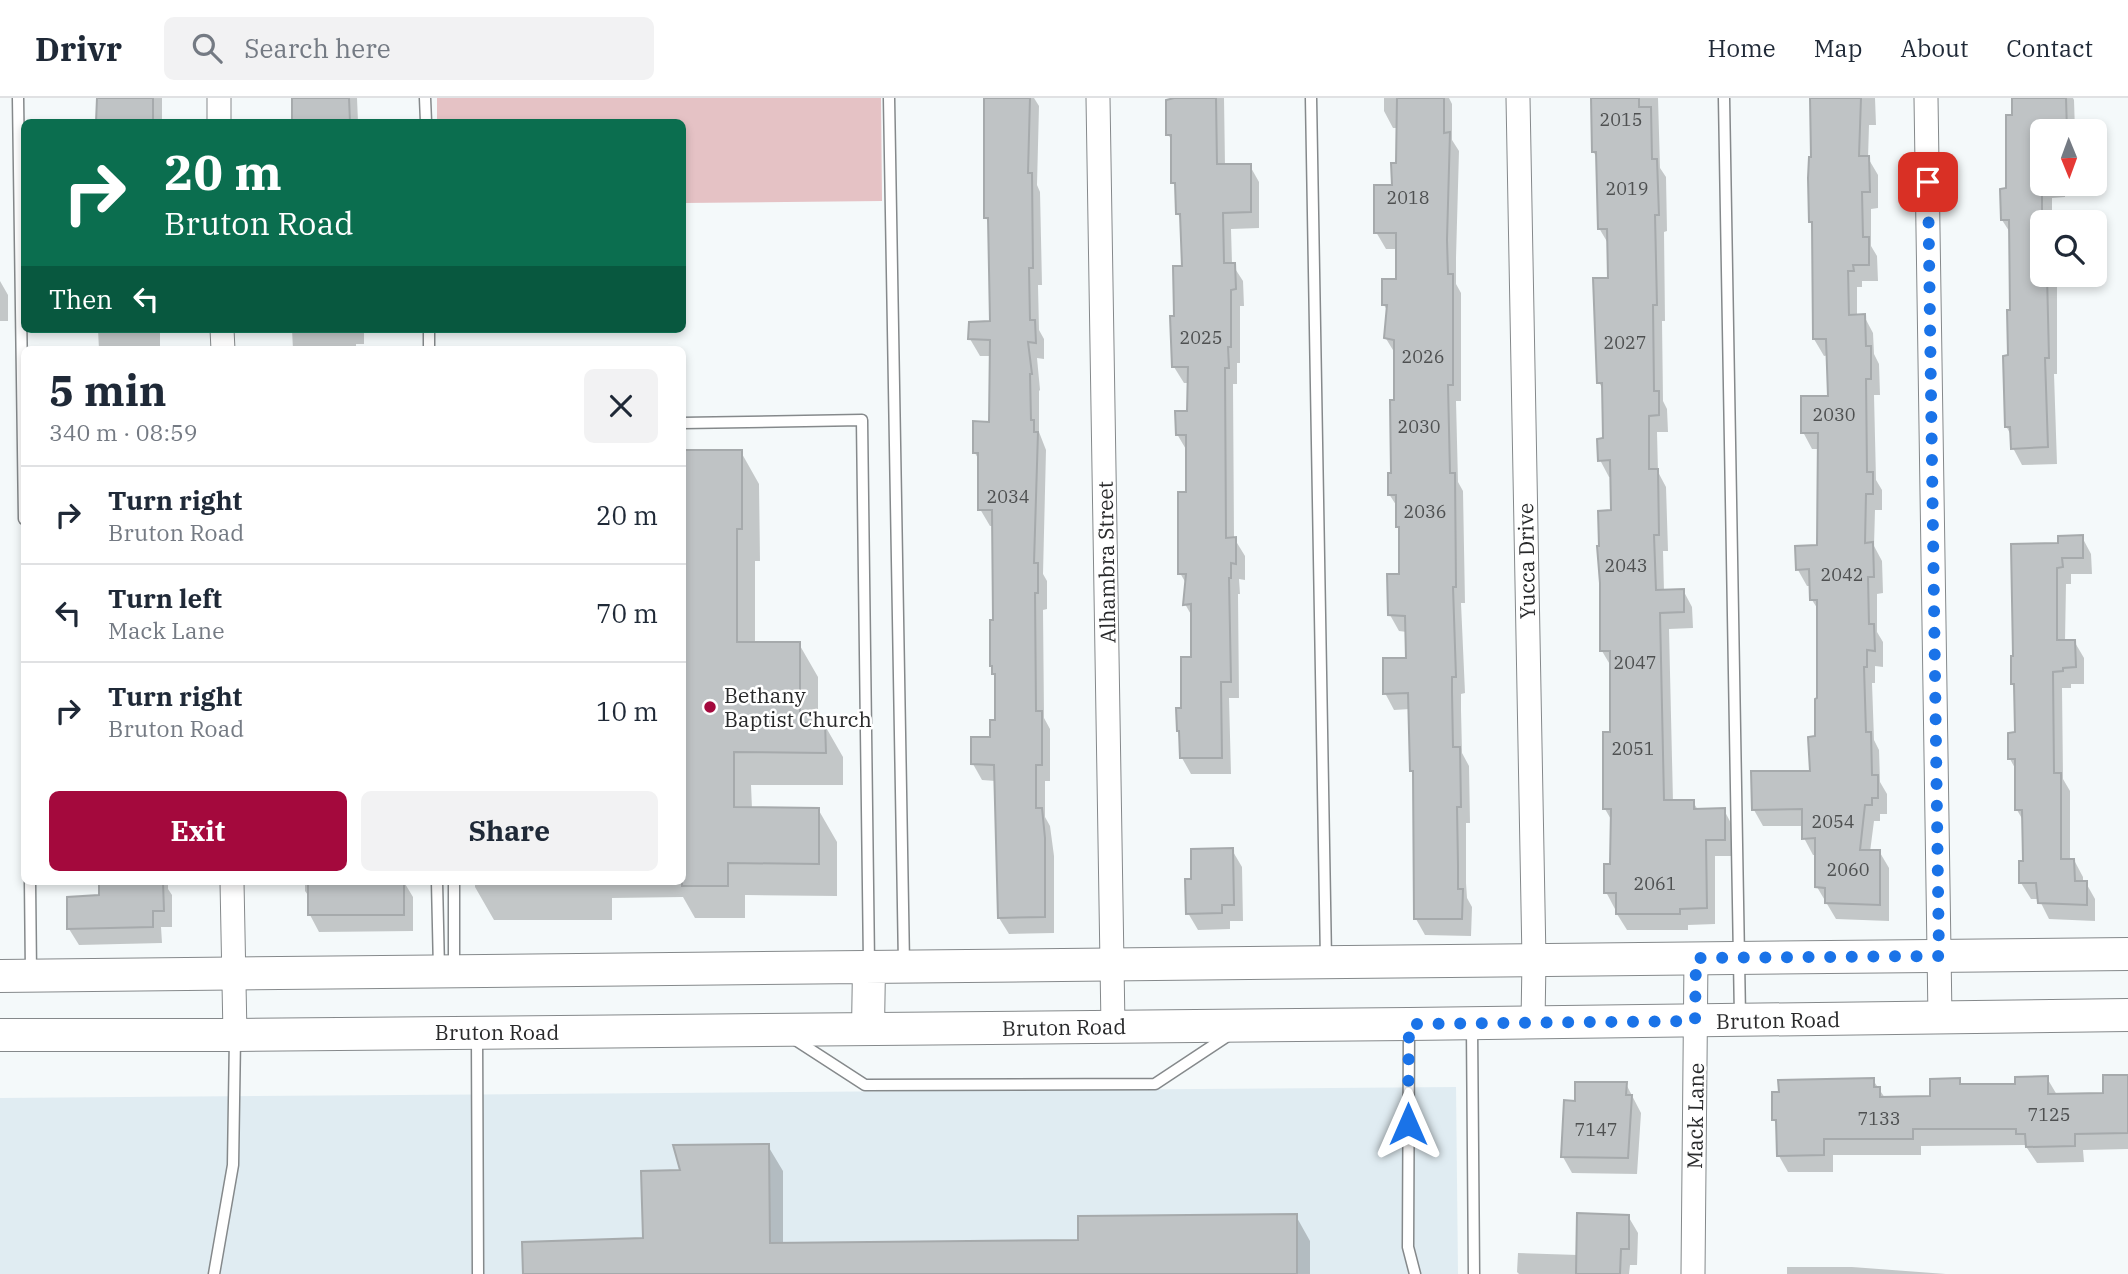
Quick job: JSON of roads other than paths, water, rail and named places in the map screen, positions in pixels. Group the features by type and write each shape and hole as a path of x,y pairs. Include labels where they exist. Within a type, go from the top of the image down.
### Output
{"main road":[{"path":"0,976 2128,954"},
{"path":"868,1029 869,967"},
{"name":"Bruton Road","path":"0,1035 1472,1024 2128,1014"}],"street":[{"path":"219,98 219,119"},
{"name":"Alhambra Street","path":"1098,98 1114,1026"},
{"name":"Yucca Drive","path":"1518,98 1533,1023"},
{"path":"1926,98 1940,1017"},
{"path":"232,885 235,1035"},
{"name":"Mack Lane","path":"1693,1274 1696,958"}],"lane":[{"path":"18,98 21,308"},
{"path":"425,98 426,119"},
{"path":"889,98 905,967"},
{"path":"1311,98 1326,962"},
{"path":"1724,98 1740,1020"},
{"path":"686,423 862,420 869,967"},
{"path":"30,885 32,976"},
{"path":"437,885 447,972"},
{"path":"447,972 454,885"},
{"path":"1409,1024 1408,1247 1415,1274"},
{"path":"1472,1024 1474,1274"},
{"path":"780,1030 865,1085 1155,1084 1243,1026"},
{"path":"477,1032 478,1274"},
{"path":"217,1271 233,1165 235,1035"}],"place":[{"name":"Bethany Baptist Church","path":"710,707"}]}
